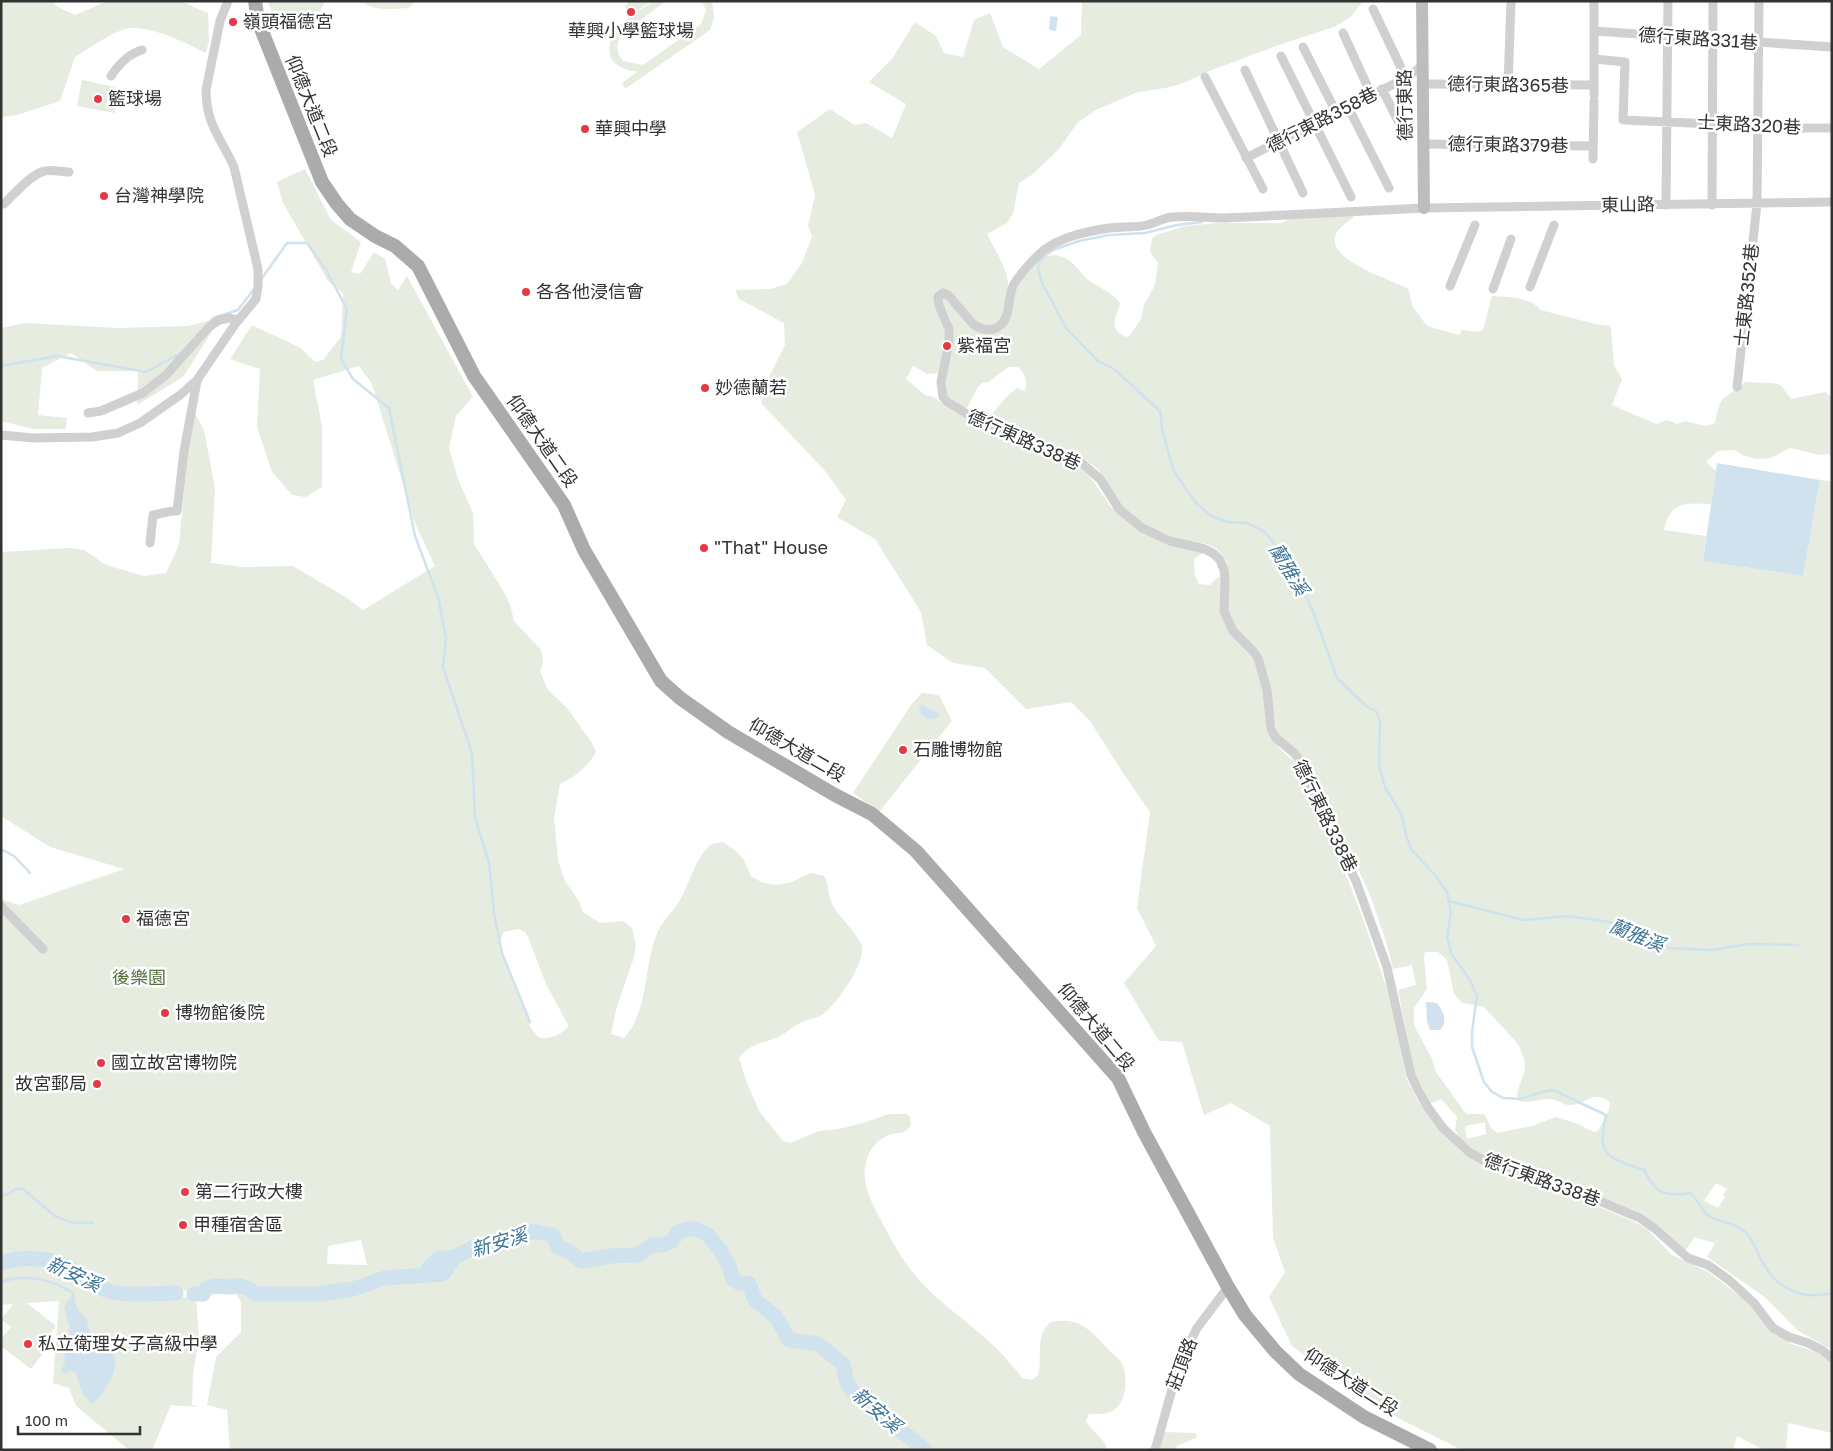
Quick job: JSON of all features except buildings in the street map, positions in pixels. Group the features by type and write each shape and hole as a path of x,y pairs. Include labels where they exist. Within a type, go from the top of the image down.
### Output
{"main road":[{"name":"仰德大道二段","path":"255,1 258,21 322,182 350,220 395,246 418,266 474,376 564,505 584,550 661,682 728,732 835,795 872,814 916,851 1118,1078 1144,1132 1228,1288 1245,1316 1275,1351 1299,1374 1364,1417 1430,1450"}],"street":[{"path":"1,435 33,438 92,437 118,433 140,423 180,395 197,380 238,320 256,299 258,270 234,167 209,119 206,100 206,90 220,21 228,1"},
{"name":"德行東路","path":"1422,1 1424,208"},
{"path":"1508,85 1511,1"},
{"path":"1594,1 1594,31"},
{"path":"1666,205 1668,1"},
{"path":"1712,204 1713,1"},
{"name":"士東路352巷","path":"1737,387 1757,204 1759,1"},
{"path":"1373,9 1406,78"},
{"name":"德行東路331巷","path":"1594,31 1832,47"},
{"name":"德行東路379巷","path":"1593,159 1594,31"},
{"path":"1343,33 1371,94"},
{"path":"1303,47 1336,112"},
{"path":"111,76 120,63 142,50"},
{"path":"1281,56 1351,197"},
{"name":"士東路320巷","path":"1594,59 1625,62 1623,120 1666,120 1832,128"},
{"name":"德行東路358巷","path":"1246,158 1406,78 1422,66"},
{"path":"1245,70 1303,193"},
{"path":"1205,77 1263,190"},
{"name":"德行東路365巷","path":"1422,84 1594,85"},
{"path":"1382,89 1403,131"},
{"path":"1348,107 1389,188"},
{"name":"德行東路379巷","path":"1423,144 1593,146"},
{"path":"4,204 24,184 45,170 69,172"},
{"name":"東山路","path":"1424,208 1832,202"},
{"name":"德行東路338巷","path":"1424,208 1225,218 1171,217 1146,226 1108,228 1068,238 1044,250 1023,273 1010,294 1005,321 992,330 979,328 970,321 948,295 943,293 939,295 939,305 948,322 950,335 941,382 943,397 956,409 972,417 1077,459 1100,479 1119,509 1142,528 1170,541 1206,549 1220,560 1224,570 1225,581 1224,611 1233,631 1258,658 1267,690 1271,729 1276,738 1302,762 1317,804 1356,881 1387,967 1411,1075 1425,1103 1443,1128 1469,1152 1481,1158 1559,1184 1640,1218 1688,1258 1708,1265 1729,1280 1754,1303 1773,1328 1788,1337 1822,1350 1832,1358"},
{"path":"1450,286 1475,225"},
{"path":"1530,287 1554,225"},
{"path":"1494,289 1511,239"},
{"path":"88,413 101,411 143,393 166,375 209,327 219,320 230,318 238,320"},
{"path":"150,543 153,515 168,510 177,511 184,451 197,380"},
{"path":"1,906 43,949"},
{"name":"莊頂路","path":"1155,1450 1178,1368 1197,1328 1228,1288"}],"green space":[{"path":"1,1 54,1 56,6 75,15 108,1 180,1 208,13 209,40 206,53 165,34 142,28 122,30 75,57 60,101 17,115 1,117"},
{"path":"268,1 325,1 320,11 296,12 289,19 285,32 277,30"},
{"path":"361,1 415,1 408,8 390,9 372,7"},
{"name":"華興小學籃球場","path":"629,1 651,1 629,17 625,7"},
{"path":"653,1 666,1 620,37 617,47 623,61 643,65 701,24 706,10 702,1 712,1 714,18 710,30 625,89 622,83 637,72 616,64 609,51 611,38 633,14"},
{"path":"1082,1 1363,1 1351,17 1334,27 1279,45 1183,83 1135,93 1096,110 1078,122 1059,149 1033,174 1019,183 1013,213 1007,223 987,234 1002,263 1007,278 1007,305 1000,322 992,326 978,324 942,291 945,342 938,373 927,374 913,366 906,379 925,395 934,397 946,407 980,426 1078,466 1091,478 1111,507 1144,533 1203,553 1194,559 1195,576 1199,584 1210,585 1218,577 1221,577 1220,609 1255,660 1273,739 1280,749 1295,762 1343,867 1367,930 1390,998 1407,1080 1417,1099 1446,1137 1466,1155 1485,1165 1540,1182 1635,1222 1648,1230 1672,1255 1708,1272 1740,1296 1791,1344 1816,1352 1832,1362 1832,1433 1788,1423 1786,1450 1764,1450 1737,1436 1733,1450 1462,1450 1364,1400 1292,1346 1269,1297 1285,1272 1273,1238 1270,1126 1231,1103 1204,1115 1182,1042 1159,1041 1124,983 1156,946 1137,908 1150,812 1090,721 1071,702 1026,709 985,668 953,663 927,645 921,612 875,539 837,517 846,500 825,471 761,403 767,381 785,345 784,323 739,299 735,290 770,289 787,284 802,263 812,237 808,226 815,195 797,132 830,109 854,125 866,123 892,138 906,104 869,82 892,59 915,22 936,36 944,53 963,57 974,20 990,13 1003,47 1039,69 1081,35"},
{"name":"籃球場","path":"82,80 115,87 119,92 115,113 77,106"},
{"name":"後樂園","path":"305,169 331,220 361,242 351,272 360,274 374,252 385,259 391,283 398,290 407,276 473,397 456,416 449,448 458,479 473,513 474,544 510,604 514,621 541,650 543,662 540,671 548,690 567,708 592,743 596,752 581,771 560,784 554,818 558,860 565,881 579,901 583,912 600,923 623,921 632,928 636,945 634,957 616,1010 611,1034 624,1038 632,1028 642,1003 652,948 658,931 678,903 703,852 710,846 723,842 737,852 744,860 751,876 763,883 776,885 789,883 811,873 824,876 832,904 861,944 860,961 842,993 822,1015 806,1020 778,1037 747,1049 739,1058 759,1111 783,1141 790,1143 819,1131 839,1129 889,1114 906,1114 910,1117 911,1124 907,1130 881,1139 872,1148 865,1167 865,1182 869,1196 896,1249 918,1279 940,1301 989,1341 1022,1378 1032,1380 1038,1375 1040,1341 1045,1328 1050,1322 1069,1321 1089,1330 1121,1361 1125,1374 1124,1394 1119,1405 1115,1409 1103,1414 1089,1414 1086,1421 1104,1442 1107,1450 230,1450 227,1410 207,1405 216,1357 241,1332 241,1302 229,1282 206,1283 198,1291 129,1289 109,1286 74,1265 45,1255 1,1262 1,899 19,905 124,869 50,847 1,816 1,552 70,548 84,550 106,565 144,576 166,573 179,545 188,451 194,411 204,430 215,489 211,563 243,567 293,566 347,598 363,610 435,566 415,523 372,384 359,366 313,380 322,426 322,487 306,497 292,495 272,472 257,427 260,369 230,359 252,325 301,348 315,362 323,360 341,337 343,293 328,281 283,203 277,182","holes":["518,929 525,932 528,937 546,984 568,1025 565,1030 554,1036 538,1037 531,1028 500,949 500,941 504,932","361,1240 367,1265 327,1264 328,1246"]},
{"path":"1354,215 1353,218 1338,230 1335,242 1340,252 1366,270 1408,289 1413,307 1427,326 1459,335 1462,330 1478,332 1483,330 1492,296 1519,298 1531,302 1541,310 1595,324 1611,326 1614,365 1622,379 1612,405 1656,424 1667,420 1677,424 1685,421 1706,426 1715,423 1718,409 1723,399 1744,382 1781,385 1791,399 1825,392 1832,397 1832,454 1819,455 1790,448 1771,458 1756,459 1742,455 1735,450 1718,451 1706,462 1716,471 1711,504 1687,504 1680,506 1670,514 1664,530 1706,536 1703,561 1803,576 1820,480 1830,481 1832,485 1832,1350 1797,1330 1766,1298 1707,1257 1715,1243 1694,1237 1686,1250 1671,1240 1643,1214 1544,1173 1483,1156 1462,1141 1455,1130 1457,1117 1441,1099 1431,1103 1415,1076 1398,990 1416,985 1412,965 1393,969 1386,941 1370,895 1358,869 1334,829 1310,777 1279,735 1260,655 1236,632 1228,611 1228,569 1226,560 1217,549 1207,544 1155,532 1143,525 1117,503 1107,482 1098,469 1082,457 993,421 989,417 1009,395 1017,388 1025,391 1025,377 1018,367 1008,367 989,382 982,383 966,409 952,402 947,395 945,378 953,330 948,314 940,301 943,296 967,323 1000,329 1015,293 1030,268 1040,260 1051,255 1063,257 1072,263 1086,278 1117,299 1120,303 1114,322 1116,330 1126,337 1130,335 1141,319 1144,305 1155,285 1158,262 1150,251 1152,239 1156,235 1185,226 1218,223 1281,223 1295,217","holes":["1425,952 1438,952 1447,960 1454,994 1462,1003 1484,1007 1519,1045 1525,1069 1517,1093 1519,1101 1551,1099 1564,1104 1575,1105 1593,1098 1603,1098 1610,1102 1609,1110 1598,1131 1594,1132 1578,1124 1556,1117 1532,1126 1497,1133 1491,1127 1484,1114 1466,1114 1436,1072 1432,1059 1414,1025 1414,1008 1427,989","1485,1122 1486,1134 1467,1139 1465,1126","1716,1183 1727,1189 1723,1195 1725,1197 1718,1208 1704,1201"]},
{"path":"224,317 213,330 183,377 137,405 138,371 97,371 71,353 42,368 38,415 67,418 66,429 33,429 1,421 1,328 25,323 118,328 188,326"},
{"path":"922,693 939,695 952,721 879,812 853,793 911,705"},
{"path":"38,1262 58,1267 75,1275 102,1293 122,1297 166,1296 196,1298 199,1336 193,1374 192,1405 199,1407 171,1405 152,1450 129,1450 76,1406 69,1388 53,1383 59,1301 27,1303 56,1326 40,1346 45,1351 31,1369 1,1346 1,1339 11,1327 1,1319 13,1304 1,1305 1,1269"},
{"path":"1164,1432 1196,1433 1197,1437 1177,1446 1176,1450 1158,1450"}],"water":[{"path":"1050,16 1058,17 1056,31 1049,30"},
{"path":"1717,463 1820,480 1803,576 1703,561"},
{"path":"923,705 939,714 939,716 930,719 923,716 919,711 920,706"},
{"path":"1426,1002 1437,1003 1442,1010 1444,1024 1440,1030 1430,1030 1427,1022"},
{"path":"74,1292 76,1307 87,1320 90,1338 93,1343 114,1354 115,1365 112,1375 103,1392 92,1404 82,1393 76,1373 71,1370 66,1373 60,1372 65,1363 64,1356 70,1345 70,1328 64,1307"}],"waterway":[{"name":"蘭雅溪","path":"1202,222 1177,225 1145,233 1109,235 1079,241 1053,250 1040,260 1038,269 1042,283 1066,328 1098,361 1114,369 1160,411 1162,429 1173,469 1196,503 1211,516 1228,522 1247,523 1265,532 1282,553 1292,580 1303,590 1314,614 1337,678 1366,706 1376,711 1380,721 1379,766 1385,787 1402,816 1411,849 1435,875 1447,892 1451,912 1447,937 1451,953 1470,980 1477,996 1472,1047 1484,1082 1491,1091 1503,1098 1521,1099 1553,1090 1606,1115 1603,1140 1604,1148 1608,1154 1621,1162 1644,1170 1652,1184 1661,1192 1667,1194 1690,1193 1709,1216 1744,1231 1753,1241 1760,1257 1774,1279 1782,1285 1800,1294 1821,1295 1832,1293"},
{"path":"260,281 287,243 307,243 326,270 347,309 341,359 353,379 389,408 415,536 438,597 446,638 443,667 472,753 475,818 489,862 494,913 502,953 530,1022"},
{"path":"210,322 213,318 238,310 254,289"},
{"path":"1,366 57,356 146,372 181,353"},
{"path":"1,849 14,856 30,873"},
{"name":"蘭雅溪","path":"1449,901 1523,920 1568,916 1609,922 1632,929 1668,948 1711,950 1749,944 1798,945"},
{"path":"1,1193 4,1195 9,1194 15,1189 23,1189 55,1216 73,1223 93,1223"},
{"name":"新安溪","path":"194,1294 203,1294 207,1288 214,1286 239,1286 257,1294 318,1294 353,1289 385,1278 443,1274 455,1257 476,1246 505,1243 534,1231 553,1235 558,1247 570,1252 581,1261 610,1256 638,1255 652,1245 663,1245 672,1241 678,1232 693,1228 708,1235 720,1250 729,1266 733,1279 739,1283 749,1284 755,1300 776,1317 789,1340 818,1344 843,1364 848,1384 857,1396 925,1450"},
{"name":"新安溪","path":"424,1275 436,1260 455,1257"},
{"name":"新安溪","path":"1,1263 18,1259 45,1260 62,1264 106,1290 132,1294 176,1293"},
{"path":"1,1282 20,1278 38,1279 48,1281 73,1293"}],"place":[{"name":"華興小學籃球場","path":"631,12"},
{"name":"嶺頭福德宮","path":"233,22"},
{"name":"籃球場","path":"98,99"},
{"name":"華興中學","path":"585,129"},
{"name":"台灣神學院","path":"104,196"},
{"name":"各各他浸信會","path":"526,292"},
{"name":"紫福宮","path":"947,346"},
{"name":"妙德蘭若","path":"705,388"},
{"name":"\"That\" House","path":"704,548"},
{"name":"石雕博物館","path":"903,750"},
{"name":"福德宮","path":"126,919"},
{"name":"博物館後院","path":"165,1013"},
{"name":"國立故宮博物院","path":"101,1063"},
{"name":"故宮郵局","path":"97,1084"},
{"name":"第二行政大樓","path":"185,1192"},
{"name":"甲種宿舍區","path":"183,1225"},
{"name":"私立衛理女子高級中學","path":"28,1344"}]}
